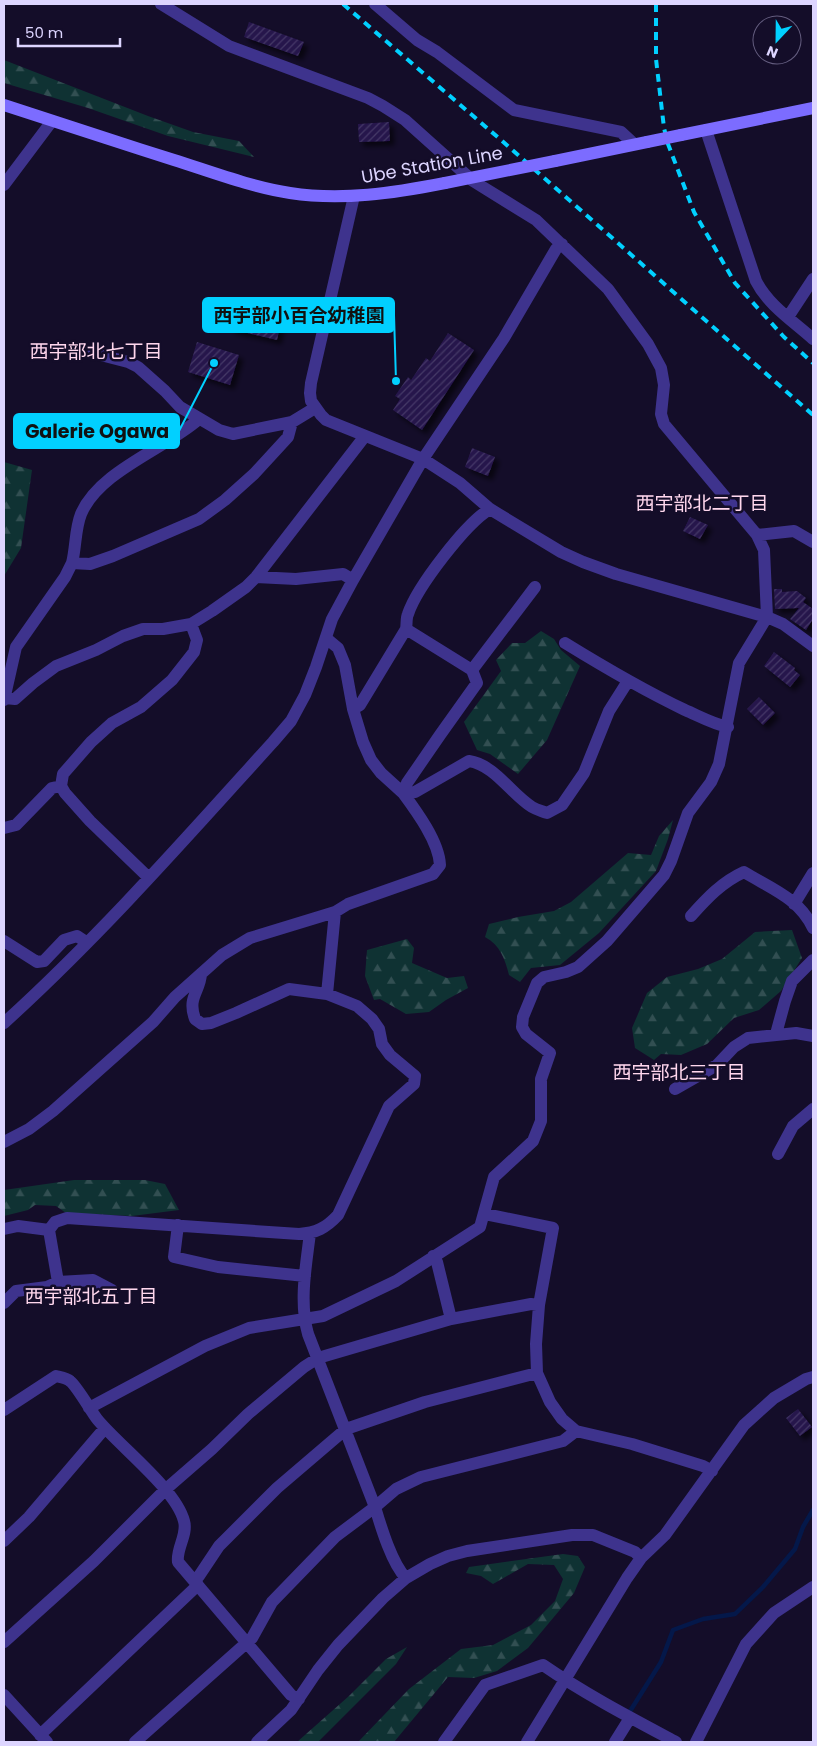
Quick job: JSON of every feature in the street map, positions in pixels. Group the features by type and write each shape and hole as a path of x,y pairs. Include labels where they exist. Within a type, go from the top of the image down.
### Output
{"main road":[{"name":"Ube Station Line","path":"4,105 261,187 320,196 354,196 415,189 813,108"}],"street":[{"path":"89,1408 205,1346 249,1328 294,1319 304,1320 323,1316 396,1281 480,1227 494,1177 533,1141 541,1120 541,1079 550,1053 526,1034 522,1027 523,1017 537,983 544,977 578,967 607,941 664,875 672,861 688,814 711,782 719,764 728,727 739,663 767,617 764,550 757,535 664,424 661,414 664,385 661,368 648,344 608,289 536,220 474,181 405,120 368,98 229,46 161,4"},
{"path":"375,4 417,40 444,57 514,110 621,132 634,144"},
{"path":"4,185 52,120"},
{"path":"706,130 756,281 762,292 813,339"},
{"path":"354,196 310,383 310,393 315,408 326,420 423,459 460,484 490,509 561,552 583,562 651,585 767,617 783,624 813,646"},
{"path":"4,1023 36,994 149,878 291,721 305,695 332,619 353,580 423,459 504,338 556,249 562,244"},
{"path":"788,317 813,279"},
{"path":"93,353 128,362 138,367 180,407 219,430 233,434 292,422 315,408"},
{"path":"199,419 115,475 93,495 78,522 76,548 72,563 65,577 16,646 4,699 15,699 33,682 56,666 96,650 123,636 143,629 162,629 190,624 212,611 256,577 364,436"},
{"path":"72,563 90,564 199,519 225,500 271,457 288,437 292,422"},
{"path":"353,709 360,705 406,629 408,615 421,588 448,550 482,513 490,509"},
{"path":"757,535 794,531 813,542"},
{"path":"256,577 296,579 343,574 353,580"},
{"path":"472,670 535,587"},
{"path":"149,878 90,821 61,786 63,774 91,742 112,723 141,707 172,680 194,652 197,640 190,624"},
{"path":"403,793 407,783 478,683 472,670 406,629"},
{"path":"4,1142 29,1129 53,1111 153,1022 175,997 222,955 250,938 335,912 348,904 433,874 440,866 440,855 417,811 403,793 381,773 371,760 363,742 353,709 345,665 338,648 326,638"},
{"path":"565,643 628,680 718,725 728,727"},
{"path":"403,793 415,792 469,760 488,770 532,807 547,813 562,805 584,773 609,710 628,680"},
{"path":"4,828 16,825 52,788 61,786"},
{"path":"691,916 723,884 744,872 786,895 806,916 813,928"},
{"path":"794,904 813,873"},
{"path":"327,994 335,912"},
{"path":"4,941 37,962 44,961 64,940 77,936 86,942"},
{"path":"776,1034 792,981 813,960"},
{"path":"58,1282 49,1230 55,1222 67,1218 299,1234 310,1233 327,1227 338,1215 389,1106 414,1084 415,1076 390,1055 382,1044 379,1029 372,1018 357,1006 327,994 289,989 236,1014 202,1024 195,1019 192,1000 201,979 201,974"},
{"path":"675,1089 717,1065 734,1047 748,1038 796,1033 813,1036"},
{"path":"778,1154 793,1126 813,1108"},
{"path":"485,1214 553,1228 539,1305 536,1344 537,1373 550,1402 562,1419 576,1431 632,1444 703,1466 712,1471"},
{"path":"178,1225 174,1257 218,1267 305,1276"},
{"path":"4,1229 18,1226 49,1230"},
{"path":"310,1233 305,1276 304,1320 375,1507 383,1533 401,1573 406,1578"},
{"path":"434,1256 451,1319"},
{"path":"4,1303 16,1291 47,1287 58,1282 93,1280 112,1290"},
{"path":"4,1642 94,1561 166,1489 212,1449 248,1414 304,1367 318,1358 451,1319 531,1304 539,1305"},
{"path":"4,1695 44,1739 196,1583 220,1546 277,1488 346,1429 425,1402 537,1373"},
{"path":"4,1410 56,1376 70,1381 105,1428 166,1489 181,1512 185,1523 184,1534 177,1554 178,1562 291,1695 299,1698"},
{"path":"527,1742 627,1578 641,1558 665,1535 744,1425 774,1398 806,1379 813,1377"},
{"path":"4,1541 29,1517 105,1428"},
{"path":"135,1742 252,1638 272,1602 335,1537 396,1489 422,1477 563,1442 576,1431"},
{"path":"257,1742 279,1722 338,1645 406,1578 430,1564 448,1556 467,1551 572,1535 593,1535 634,1552 641,1558"},
{"path":"696,1742 746,1644 774,1613 813,1587"},
{"path":"444,1742 485,1685 543,1665 630,1718 676,1742"},
{"path":"615,1742 630,1718"}],"green space":[{"path":"4,60 193,132 239,141 254,157 168,136 88,108 4,83"},
{"path":"4,462 32,470 21,548 4,576"},
{"path":"541,631 554,639 561,650 580,666 547,740 518,774 490,754 477,750 464,722 501,671 496,660 512,643 525,643"},
{"path":"673,820 656,871 599,933 560,965 531,968 520,982 509,975 506,963 498,948 485,937 489,924 554,911 571,902 628,853 651,855 659,836"},
{"path":"792,930 802,958 781,991 759,1010 734,1018 707,1044 681,1055 661,1054 654,1060 635,1048 632,1028 647,993 667,977 698,969 722,959 755,932"},
{"path":"407,939 414,948 412,963 447,978 464,976 468,988 429,1012 406,1014 380,999 374,1000 365,976 367,950"},
{"path":"74,1180 145,1180 165,1184 179,1210 132,1216 66,1213 56,1206 35,1205 28,1210 4,1216 4,1190"},
{"path":"563,1554 578,1556 585,1567 574,1593 528,1648 497,1671 474,1678 448,1677 394,1742 358,1742 409,1689 461,1649 493,1645 531,1625 555,1601 563,1579 554,1565 528,1564 493,1584 481,1576 466,1573 469,1567"},
{"path":"407,1647 396,1664 318,1742 297,1742 349,1696 386,1659"}],"building":[{"path":"249,22 304,42 298,56 244,37"},
{"path":"389,122 390,141 359,142 358,124"},
{"path":"235,307 282,318 277,340 230,329"},
{"path":"448,333 474,350 422,430 393,410 400,399 395,396 408,377 411,380 426,358 430,361"},
{"path":"197,342 239,355 230,385 188,372"},
{"path":"472,448 495,457 488,476 465,467"},
{"path":"690,517 708,525 700,539 683,531"},
{"path":"774,589 782,589 782,592 797,591 806,598 803,602 813,609 813,619 806,630 790,619 799,608 775,609"},
{"path":"774,652 795,668 794,670 800,675 790,687 764,666"},
{"path":"759,697 775,713 763,725 747,709"},
{"path":"798,1409 812,1427 800,1436 786,1418"}],"waterway":[{"path":"627,1716 661,1662 673,1630 703,1619 735,1614 763,1587 795,1549 803,1527 813,1510"}],"railway":[{"path":"343,4 501,140 813,415"},
{"path":"656,4 656,59 664,128 668,144 694,212 735,283 784,337 813,363"}],"place":[{"name":"Galerie Ogawa","path":"214,363"},
{"name":"西宇部小百合幼稚園","path":"396,381"}],"district":[{"name":"西宇部北七丁目","path":"96,351"},
{"name":"西宇部北二丁目","path":"702,503"},
{"name":"西宇部北三丁目","path":"679,1072"},
{"name":"西宇部北五丁目","path":"91,1296"}]}
